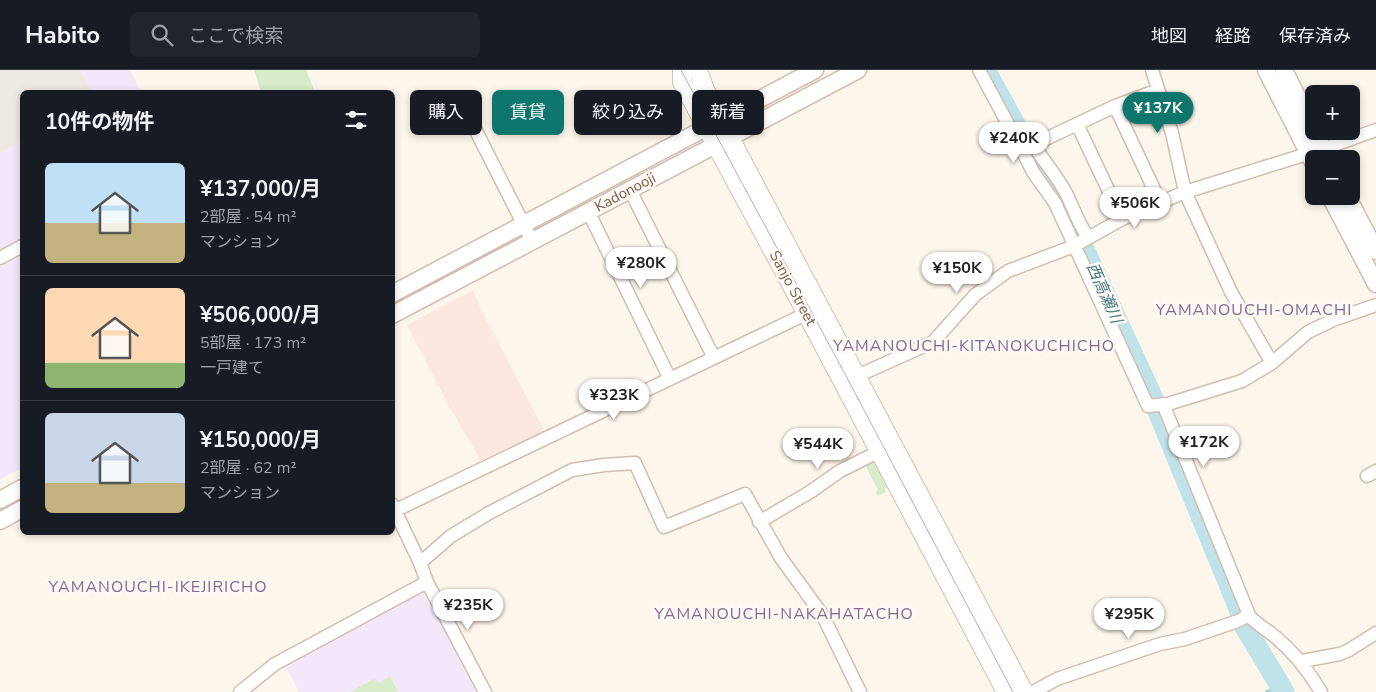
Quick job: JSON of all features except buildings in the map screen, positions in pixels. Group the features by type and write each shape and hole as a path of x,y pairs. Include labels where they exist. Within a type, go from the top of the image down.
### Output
{"main road":[{"name":"Sanjo Street","path":"698,70 705,90"},
{"name":"Sanjo Street","path":"680,74 692,92"},
{"name":"Sanjo Street","path":"720,135 886,448 1024,692"},
{"name":"Sanjo Street","path":"813,310 857,376 886,448 1006,692"}],"street":[{"name":"Kadonooji","path":"764,96 815,70"},
{"name":"Kadonooji","path":"395,313 858,70"},
{"path":"979,70 1033,172 1055,203 1148,406 1158,405 1242,381 1272,363 1308,332 1333,320 1376,305"},
{"path":"1152,70 1172,133 1185,192 1231,292 1272,363"},
{"path":"1266,70 1314,150"},
{"path":"1284,70 1305,112"},
{"path":"1088,238 1059,182 1032,145 1116,106 1158,90"},
{"path":"1116,106 1160,202"},
{"path":"1076,124 1122,219"},
{"path":"1331,150 1376,130"},
{"name":"Kadonooji","path":"395,292 692,134"},
{"path":"479,135 532,241"},
{"path":"857,376 933,342 975,294 1008,271 1074,246 1122,219 1185,192 1305,160"},
{"path":"630,190 714,358"},
{"path":"1335,205 1376,284"},
{"path":"1353,205 1376,251"},
{"path":"588,212 670,379"},
{"path":"0,258 20,247"},
{"path":"395,507 670,379 813,310"},
{"path":"1158,405 1245,617 1272,634 1302,661 1321,692"},
{"path":"760,522 810,492 840,471 886,448"},
{"path":"420,563 451,536 489,513 572,470 636,463 664,527 744,494 781,558 822,616 860,692"},
{"path":"0,500 20,489"},
{"path":"395,509 427,582 485,692"},
{"path":"0,521 20,510"},
{"path":"240,692 275,664 427,582"},
{"path":"1033,692 1057,679 1160,644 1185,639 1245,617"},
{"path":"1302,661 1340,654 1376,633"}],"shaded area":[{"path":"0,70 80,70 92,90 20,90 20,142 0,153"},
{"path":"80,70 130,70 140,90 92,90"},
{"path":"20,142 20,469 0,479 0,153"},
{"path":"473,290 546,434 482,463 448,404 407,325"},
{"path":"422,592 458,651 458,658 476,692 299,692 286,667"}],"green space":[{"path":"254,70 306,70 314,90 260,90"},
{"path":"686,151 538,229 538,226 596,192"},
{"path":"516,238 517,240 395,304 395,302"},
{"path":"875,460 889,487 885,489 886,492 878,496 876,492 878,490 865,465"},
{"path":"390,676 398,692 350,692 374,679 379,683"}],"waterway":[{"name":"西高瀬川","path":"989,77 1084,249 1150,392 1245,627 1284,692"},
{"path":"1267,692 1281,687"}],"tram line":[{"path":"681,70 845,374 1013,692"}],"district":[{"name":"YAMANOUCHI-OMACHI","path":"1254,310"},
{"name":"YAMANOUCHI-KITANOKUCHICHO","path":"974,346"},
{"name":"YAMANOUCHI-IKEJIRICHO","path":"158,587"},
{"name":"YAMANOUCHI-NAKAHATACHO","path":"784,614"}]}
